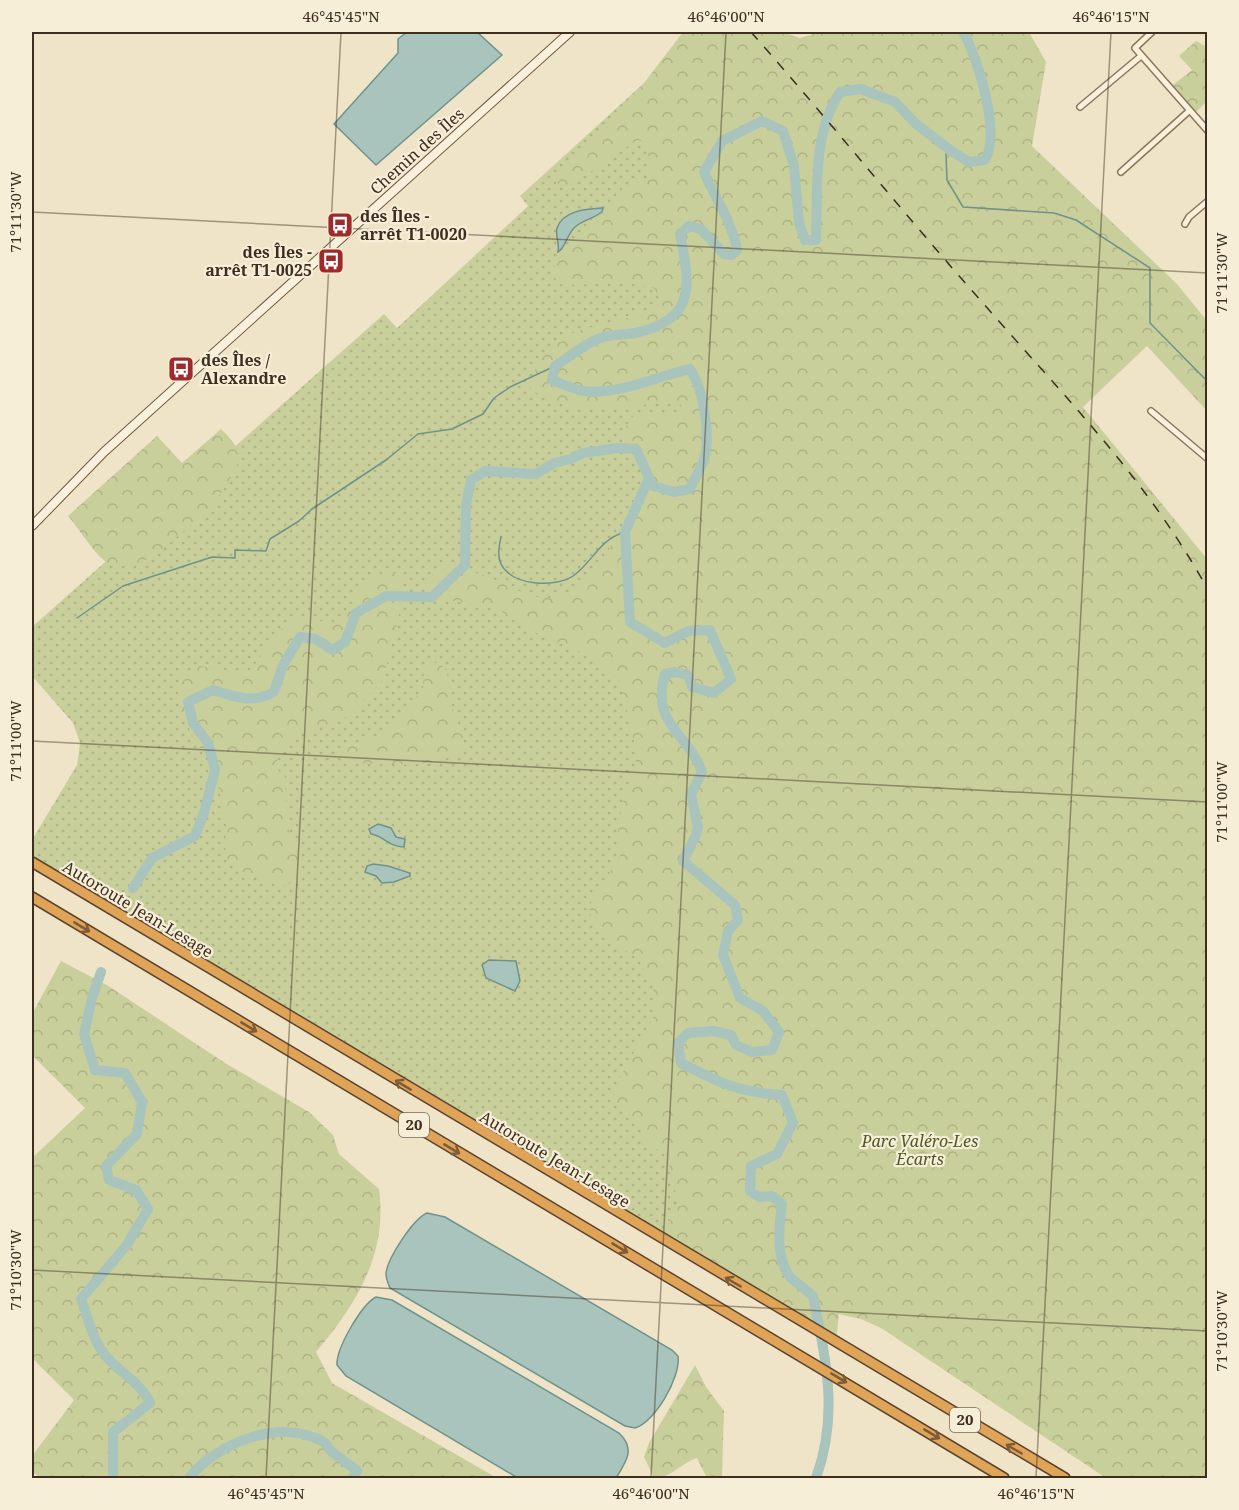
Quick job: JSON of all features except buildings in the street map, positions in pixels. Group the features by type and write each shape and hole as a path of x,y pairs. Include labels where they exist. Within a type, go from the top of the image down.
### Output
{"highway":[{"name":"Autoroute Jean-Lesage","path":"32,862 1065,1479"},
{"name":"20","path":"32,897 1004,1479"}],"main road":[{"name":"Chemin des Îles","path":"32,520 182,381 570,32"},
{"name":"Chemin des Îles","path":"32,526 44,511"}],"street":[{"path":"1152,32 1135,48 1208,131"},
{"path":"1080,107 1141,56"},
{"path":"1121,172 1189,111"},
{"path":"1185,224 1189,217 1208,201"},
{"path":"1150,411 1208,459"}],"green space":[{"name":"Parc Valéro-Les Écarts","path":"683,32 782,32 800,38 820,32 1029,32 1046,62 1032,146 1177,284 1207,321 1207,411 1147,346 1083,407 1207,559 1207,1478 1106,1478 881,1328 861,1319 839,1314 836,1343 658,1238 678,1201 666,1155 644,1142 640,1126 613,1103 616,1085 654,1016 653,987 639,960 593,928 589,906 620,856 618,831 622,805 636,764 634,742 620,681 594,658 525,628 498,609 432,597 426,583 442,564 497,580 538,597 558,596 576,586 594,570 610,548 623,525 642,478 647,460 639,448 626,440 624,430 633,416 657,413 679,415 683,407 677,401 619,407 578,407 559,404 543,397 529,386 538,365 557,341 581,330 644,312 660,300 654,288 642,285 557,284 553,269 566,248 593,225 607,205 629,182 637,183 647,178 652,164 642,141 637,140 568,187 561,187 556,181 558,172 631,100"},
{"path":"1196,41 1207,47 1207,101 1193,115 1169,88 1192,70 1179,56"},
{"path":"643,84 704,172 690,369 693,1177 658,1238 32,862 32,840 77,765 80,743 73,723 32,676 32,627 384,314 397,328 528,206 520,196"},
{"path":"221,429 233,443 239,455 232,475 214,503 152,557 128,565 110,564 93,549 68,516 157,436 182,463"},
{"path":"393,570 403,578 399,615 383,680 347,717 291,738 281,746 275,767 285,777 287,827 302,857 300,874 286,886 246,874 225,858 226,822 212,758 194,742 182,709 177,688 182,674 199,666 246,673 281,630 295,617 318,619 327,625 334,622 345,613 364,580"},
{"path":"432,661 447,669 452,704 464,737 461,749 450,757 433,762 392,765 342,762 339,754 349,746 375,737 395,726 423,688 424,667"},
{"path":"61,961 107,985 225,1063 309,1112 333,1135 339,1154 379,1189 381,1213 374,1257 356,1297 316,1352 332,1383 497,1478 40,1478 32,1471 32,1456 74,1400 32,1358 32,1158 85,1108 32,1055 32,1014"},
{"path":"695,1365 706,1387 724,1411 722,1478 707,1478 697,1458 665,1476 654,1478 644,1457 649,1443"}],"water":[{"path":"407,32 477,32 502,55 376,165 334,124 398,53 398,39"},
{"path":"603,208 602,212 575,227 558,252 557,228 565,217 577,212"},
{"path":"378,824 391,828 396,837 405,839 404,847 399,847 371,834 369,829"},
{"path":"373,864 410,873 410,876 394,882 382,883 376,876 365,872 367,866"},
{"path":"489,960 516,961 520,981 515,991 486,978 482,965"},
{"path":"427,1213 445,1217 672,1350 678,1356 675,1375 665,1398 651,1417 635,1428 625,1426 390,1288 386,1274 387,1267 408,1231"},
{"path":"376,1297 392,1300 619,1433 627,1445 628,1456 616,1478 518,1478 346,1376 337,1365 341,1349 363,1309"}],"waterway":[{"path":"133,888 152,858 195,836 204,813 215,770 208,743 193,723 188,702 213,690 244,698 266,696 274,692 283,665 300,637 315,639 333,650 345,642 356,613 386,596 432,597 465,565 466,505 471,480 485,471 536,474 554,463 583,453 618,448 636,449 653,486 674,492 690,489 704,459 707,438 702,400 690,369 620,389 592,392 552,380 555,366 602,337 635,333 655,327 670,319 679,309 687,284 680,234 689,226 701,229 724,254 732,255 737,250 727,220 704,172 722,141 762,121 783,131 794,166 799,223 805,240 816,240 818,163 821,144 831,108 840,92 861,89 895,102 915,123 950,150 969,162 985,160 990,133 986,96 975,59 963,32"},
{"path":"950,150 946,154 947,180 963,207 1054,213 1076,220 1150,268 1150,323 1208,382"},
{"path":"77,618 123,586 212,557 235,558 235,550 266,551 270,539 386,460 418,434 452,429 483,414 494,398 510,387 555,366"},
{"path":"649,478 625,532 630,622 665,643 688,631 710,630 731,679 714,693 692,687 688,675 676,672 665,674 662,705 666,717 696,758 702,772 691,794 698,827 683,861 735,905 738,920 728,931 723,955 740,998 763,1011 779,1032 772,1050 752,1052 736,1045 731,1035 713,1031 688,1033 678,1043 681,1063 741,1089 782,1095 793,1123 777,1154 751,1166 750,1191 759,1197 772,1196 782,1204 779,1242 782,1262 791,1278 813,1296 826,1365 829,1409 823,1454 816,1478"},
{"path":"501,537 499,557 507,571 524,581 545,583 565,580 573,576 602,545 625,532"},
{"path":"101,972 92,998 84,1034 95,1070 125,1073 142,1102 137,1134 106,1166 109,1180 136,1190 148,1209 126,1246 81,1299 100,1348 140,1388 150,1403 113,1432 113,1478"},
{"path":"189,1478 201,1465 232,1445 268,1433 287,1432 305,1435 323,1442 357,1471 353,1478"}],"railway":[{"path":"751,32 947,262 1100,436 1158,510 1208,590"}],"place":[{"name":"des Îles - arrêt T1-0020","path":"340,225"},
{"name":"des Îles - arrêt T1-0025","path":"331,261"},
{"name":"des Îles / Alexandre","path":"181,369"}]}
